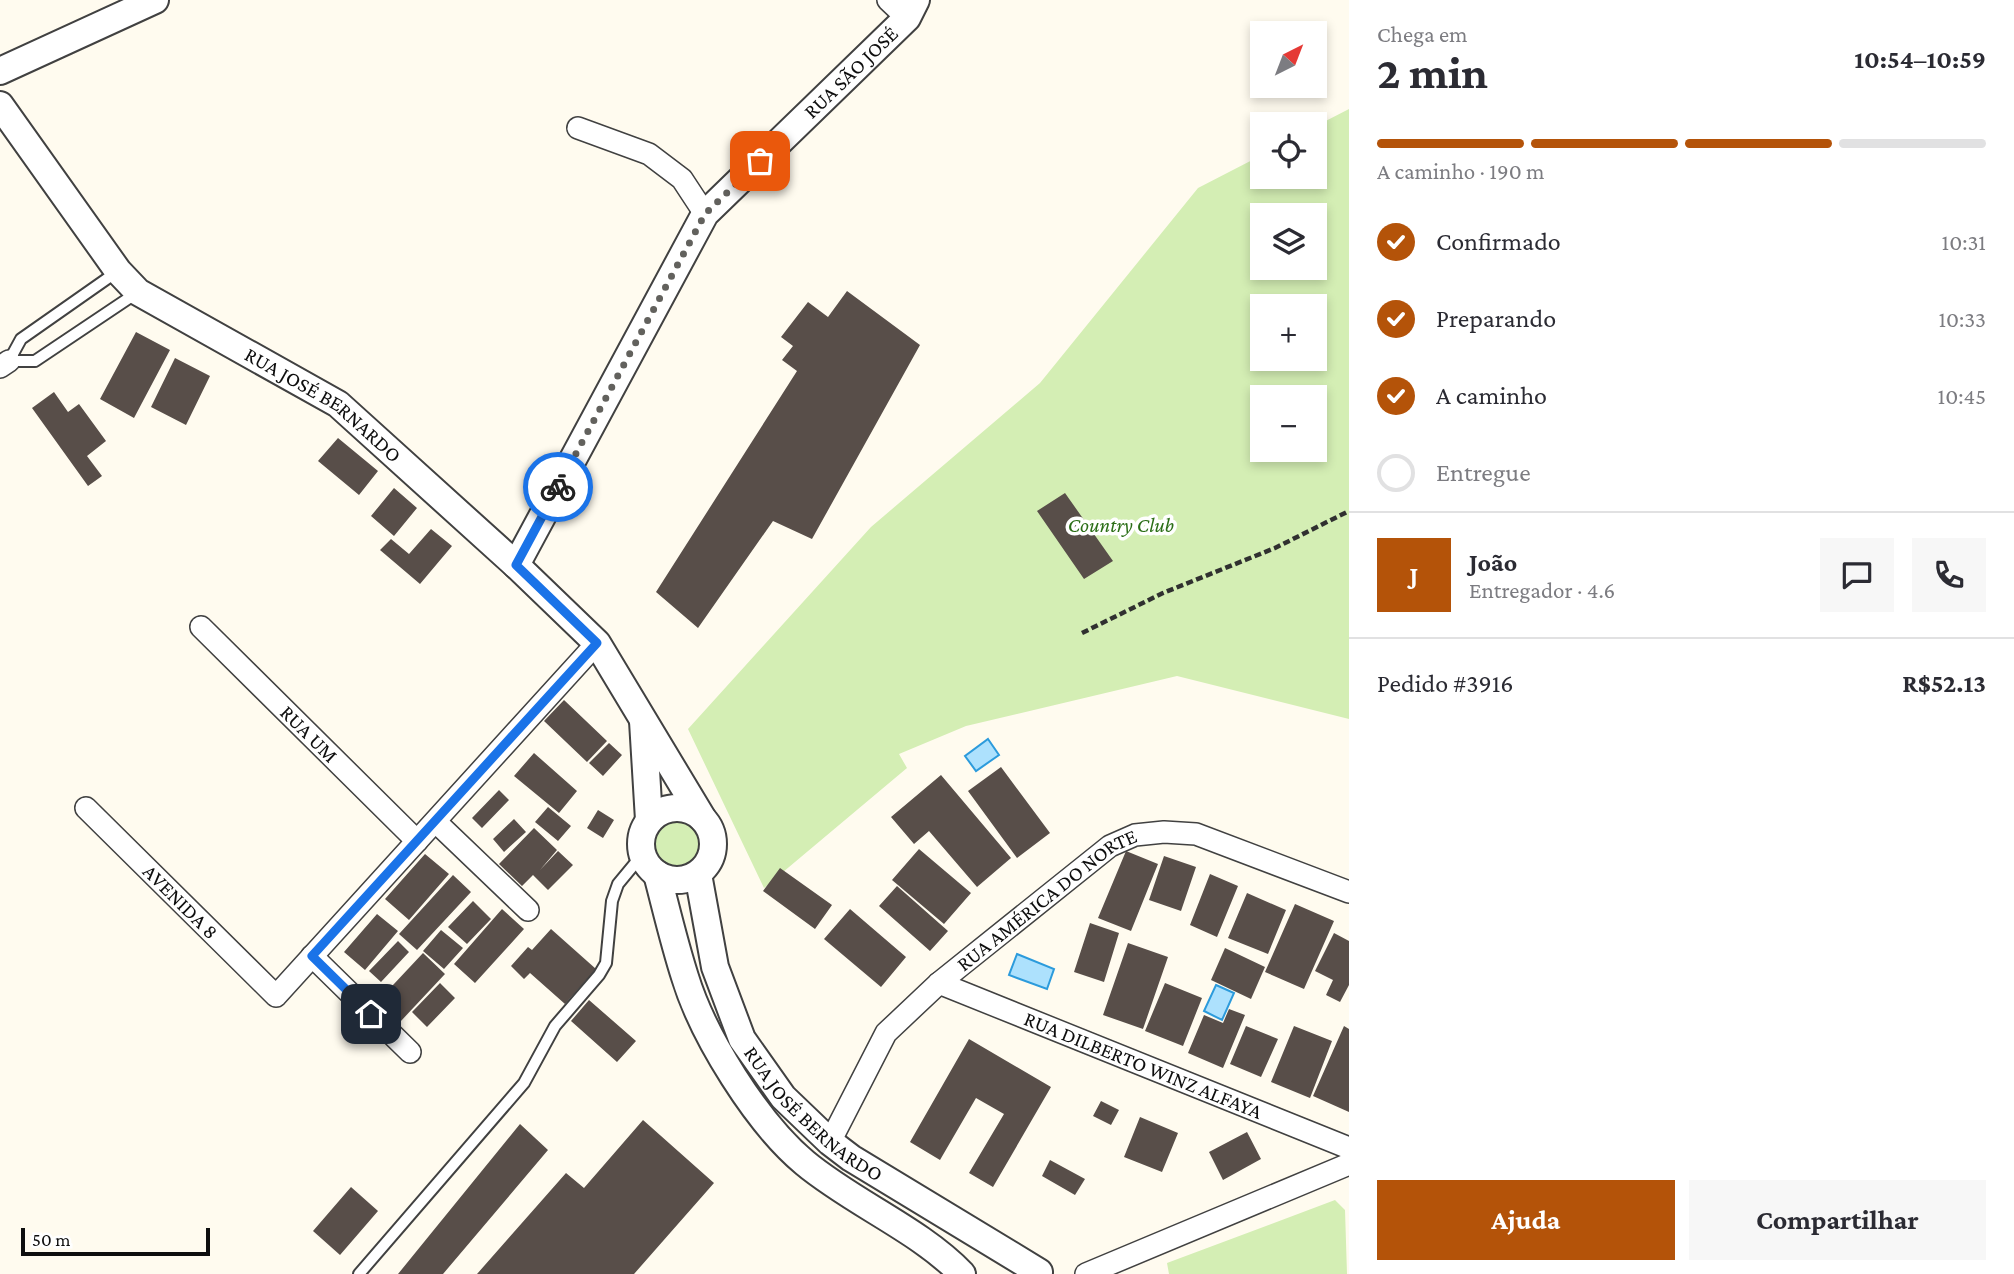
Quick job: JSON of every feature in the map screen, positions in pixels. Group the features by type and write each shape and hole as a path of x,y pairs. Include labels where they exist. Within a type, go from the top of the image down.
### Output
{"street":[{"path":"0,71 155,0"},
{"name":"RUA SÃO JOSÉ","path":"516,565 705,214 904,6"},
{"name":"RUA JOSÉ BERNARDO","path":"0,105 118,271 138,292 338,404 516,565 597,643 703,818"},
{"path":"578,128 649,154 682,178 705,214"},
{"name":"RUA UM","path":"201,627 417,841"},
{"path":"410,1052 312,956 597,643"},
{"name":"RUA JOSÉ BERNARDO","path":"642,716 649,820"},
{"name":"AVENIDA 8","path":"86,808 276,996 312,956"},
{"path":"649,864 678,880 698,874 707,865 712,854 713,841 703,818 693,811 681,808 658,812 649,820 640,843 685,979 715,1046 757,1111 804,1163 933,1250 962,1274"},
{"path":"436,822 527,910"},
{"name":"RUA AMÉRICA DO NORTE","path":"830,1142 886,1033 939,983 1110,846 1135,835 1164,832 1196,834 1349,892"},
{"name":"RUA JOSÉ BERNARDO","path":"698,874 715,967 742,1039 783,1097 830,1142 851,1158 1037,1273"},
{"name":"RUA DILBERTO WINZ ALFAYA","path":"939,983 1349,1148"},
{"path":"1087,1274 1349,1164"}],"lane":[{"path":"4,364 21,339 118,271"},
{"path":"4,364 35,361 138,292"},
{"path":"359,1274 524,1083 555,1026 599,975 606,963 612,901 618,884 649,864"}],"path":[{"path":"1082,633 1163,593 1275,548 1349,511"}],"green space":[{"name":"Country Club","path":"1349,109 1349,719 1177,676 966,726 899,754 907,768 764,888 688,729 871,527 1040,383 1198,188 1250,161 1250,189 1327,189 1327,120"},
{"path":"677,817 696,824 703,843 696,862 677,869 658,862 651,843 658,824"},
{"path":"1335,1200 1345,1210 1347,1274 1169,1274 1167,1263"}],"water":[{"path":"988,739 999,755 976,771 965,756"},
{"path":"1017,954 1054,969 1047,989 1009,975"},
{"path":"1216,985 1234,993 1222,1020 1204,1011"}],"building":[{"path":"847,291 920,345 812,539 773,521 698,628 656,592 797,371 782,360 793,346 781,337 808,302 828,317"},
{"path":"136,332 170,350 134,418 100,399"},
{"path":"175,358 210,376 186,425 151,407"},
{"path":"54,392 68,412 79,404 106,441 87,456 102,476 88,486 32,408"},
{"path":"338,438 378,471 359,495 318,461"},
{"path":"394,488 417,508 394,536 371,516"},
{"path":"1065,493 1113,561 1084,579 1037,511"},
{"path":"431,529 452,546 420,584 380,550 391,539 409,554"},
{"path":"564,700 607,741 587,762 544,721"},
{"path":"609,743 622,755 603,776 589,763"},
{"path":"534,753 577,791 559,813 514,776"},
{"path":"1001,767 1050,833 1017,858 968,791"},
{"path":"941,775 1011,858 977,887 929,831 914,844 891,817"},
{"path":"499,790 509,800 482,828 472,818"},
{"path":"548,807 571,826 558,841 535,822"},
{"path":"598,810 614,820 603,838 587,828"},
{"path":"514,819 526,832 504,852 493,839"},
{"path":"534,828 557,850 540,870 558,851 573,865 548,890 533,875 522,886 499,864"},
{"path":"919,849 971,893 944,924 892,880"},
{"path":"1126,851 1158,864 1131,931 1098,918"},
{"path":"425,854 449,874 409,920 385,899"},
{"path":"1164,856 1196,867 1181,911 1149,900"},
{"path":"780,868 832,905 815,929 763,891"},
{"path":"1210,874 1238,886 1217,937 1190,925"},
{"path":"453,875 471,892 417,950 399,934"},
{"path":"897,886 948,931 930,951 879,906"},
{"path":"1247,893 1286,910 1268,954 1228,938"},
{"path":"473,901 491,919 467,944 448,927"},
{"path":"1295,904 1334,921 1304,989 1265,972"},
{"path":"502,909 524,929 475,983 454,964"},
{"path":"850,909 906,957 881,987 824,939"},
{"path":"377,914 398,931 365,970 344,952"},
{"path":"1090,923 1119,933 1104,982 1074,972"},
{"path":"551,929 596,969 565,1004 530,973 524,979 511,966 528,947 532,950"},
{"path":"441,930 463,948 444,969 423,951"},
{"path":"1334,933 1349,941 1349,985 1340,1002 1326,995 1333,980 1315,971"},
{"path":"398,941 409,952 381,982 369,971"},
{"path":"1128,943 1168,957 1143,1029 1103,1015"},
{"path":"1225,948 1265,967 1251,999 1211,980"},
{"path":"423,953 445,974 400,1022 378,1001"},
{"path":"440,983 455,998 427,1027 412,1012"},
{"path":"1165,983 1202,998 1183,1046 1145,1031"},
{"path":"589,1000 636,1041 617,1062 571,1021"},
{"path":"1229,1009 1245,1015 1223,1068 1188,1053 1204,1015 1223,1023"},
{"path":"1246,1026 1278,1039 1261,1077 1230,1064"},
{"path":"1294,1026 1332,1041 1310,1098 1271,1082"},
{"path":"1344,1026 1349,1029 1349,1112 1313,1096"},
{"path":"969,1039 1051,1087 993,1187 969,1173 1004,1114 976,1098 940,1160 910,1142"},
{"path":"1101,1101 1119,1110 1111,1125 1093,1116"},
{"path":"1140,1117 1178,1133 1162,1172 1124,1157"},
{"path":"643,1120 714,1183 634,1274 477,1274 566,1173 584,1188"},
{"path":"520,1124 548,1150 443,1274 398,1274"},
{"path":"1247,1132 1261,1159 1223,1180 1209,1152"},
{"path":"1050,1160 1085,1179 1075,1195 1042,1176"},
{"path":"351,1187 378,1211 340,1255 313,1231"}],"way so far":[{"path":"558,487 705,214 760,161"}],"route":[{"path":"371,1014 312,956 597,643 516,565 558,487"}]}
